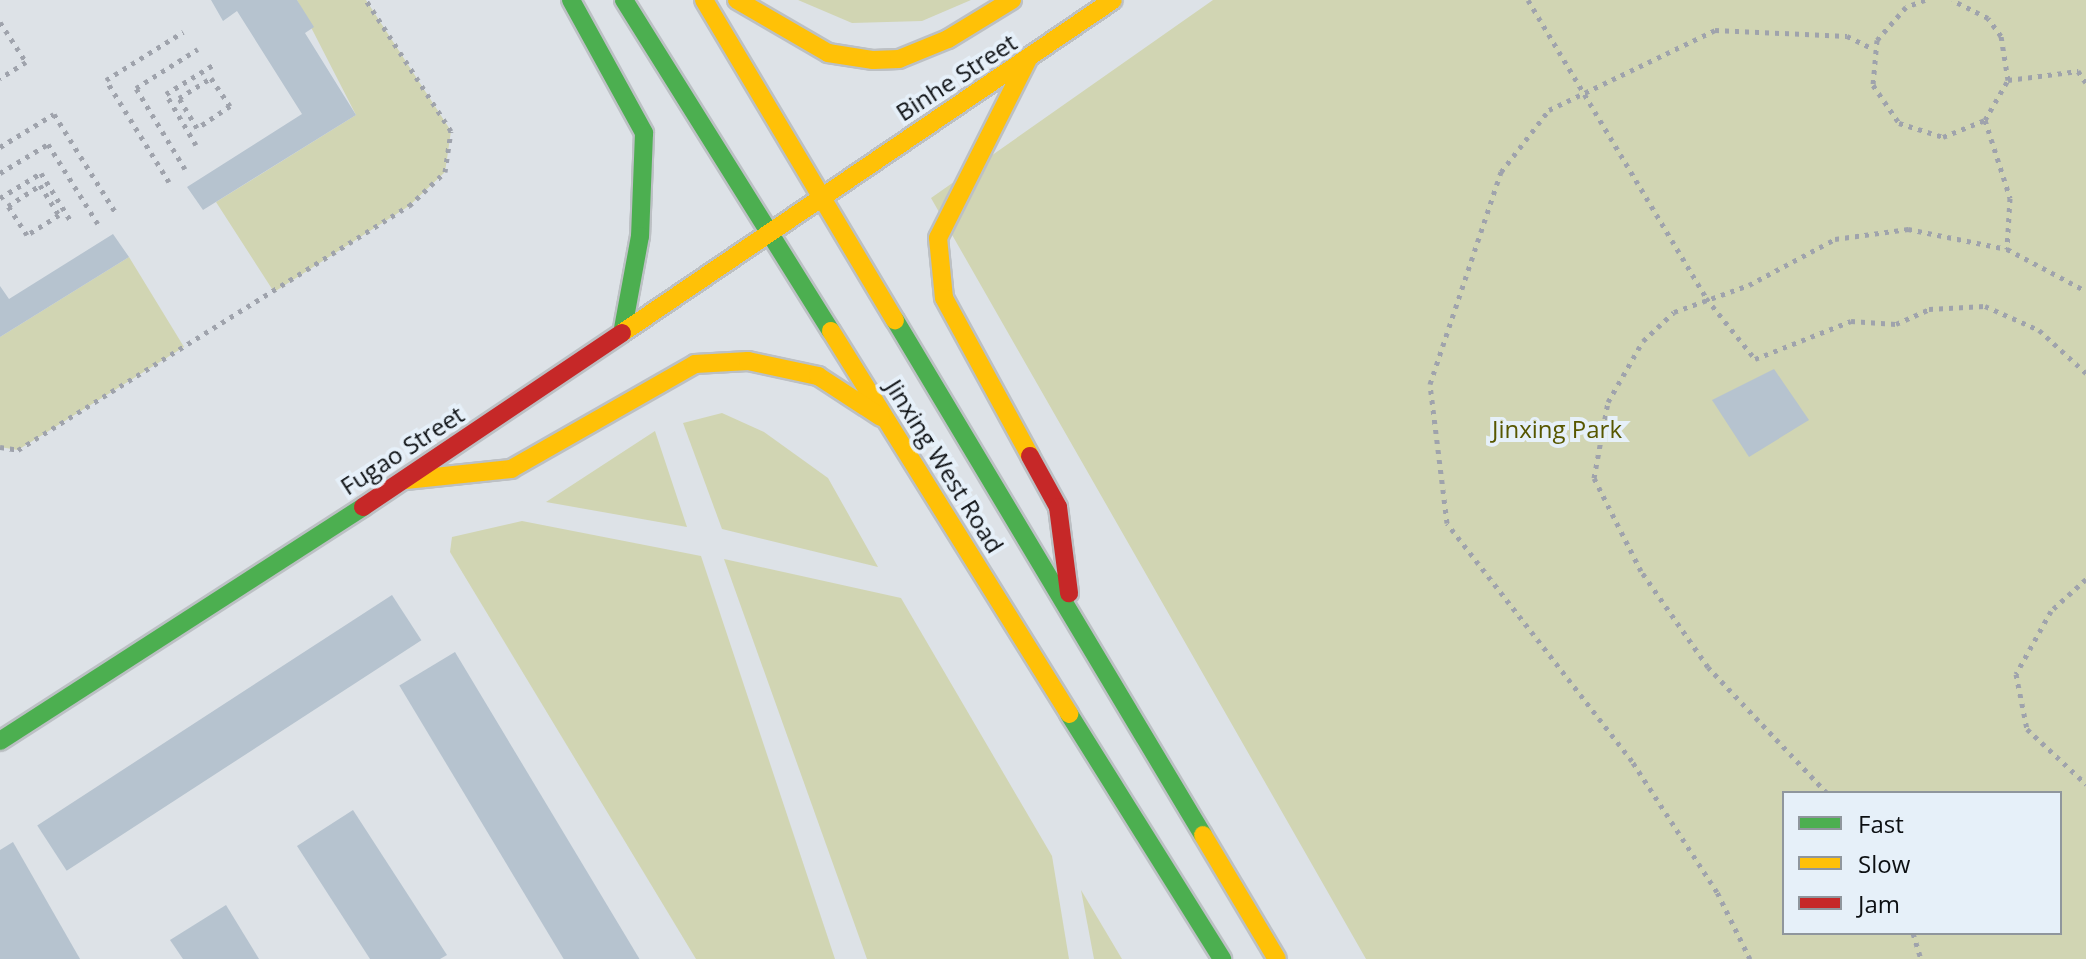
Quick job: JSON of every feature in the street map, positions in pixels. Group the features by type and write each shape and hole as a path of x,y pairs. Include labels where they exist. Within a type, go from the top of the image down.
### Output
{"main road":[{"path":"571,0 644,133 640,236 623,329"},
{"name":"Jinxing West Road","path":"624,0 770,229 1222,959"},
{"name":"Jinxing West Road","path":"704,0 825,192 1277,959"},
{"path":"737,0 828,53 873,60 899,59 948,39 1012,0"},
{"name":"Binhe Street","path":"825,192 1113,0"},
{"path":"1028,59 938,238 944,298 1058,507 1071,611"},
{"name":"Fugao Street","path":"0,741 405,480 825,192"},
{"path":"405,480 511,469 695,364 748,361 818,376 891,424"}],"path":[{"path":"0,447 18,450 409,206 445,172 451,131 366,0"},
{"path":"1528,0 1706,298 1755,359 1851,321 1896,324 1929,309 1985,306 2039,330 2086,373"},
{"path":"1925,0 1889,21 1874,49 1873,85 1899,123 1943,137 1985,120 2008,80 1995,27 1952,0"},
{"path":"0,22 26,62 0,78"},
{"path":"1750,959 1717,892 1632,761 1447,523 1430,384 1501,172 1549,110 1583,91 1621,80 1715,30 1847,36 1874,49"},
{"path":"169,182 106,80 183,32"},
{"path":"185,169 136,88 198,49"},
{"path":"196,145 166,94 213,65"},
{"path":"2008,80 2078,71 2086,83"},
{"path":"211,78 230,106 197,128 179,98 211,78"},
{"path":"0,147 54,114 117,215"},
{"path":"1985,120 2010,198 2007,249"},
{"path":"0,173 48,144 98,224"},
{"path":"0,198 41,173 72,223"},
{"path":"40,185 59,215 27,235 8,206 40,185"},
{"path":"1825,791 1708,667 1641,571 1594,478 1608,402 1643,341 1674,312 1749,285 1835,239 1908,229 2007,249 2086,291"},
{"path":"2086,579 2051,611 2016,674 2027,729 2086,784"},
{"path":"1914,935 1921,959"}],"green space":[{"path":"297,0 366,0 451,131 445,172 409,206 274,292 216,202 356,115"},
{"path":"798,0 971,0 922,21 852,23"},
{"name":"Jinxing Park","path":"1213,0 2086,0 2086,959 1366,959 931,198"},
{"path":"129,257 184,347 18,450 0,447 0,337"},
{"path":"722,413 764,432 828,478 878,567 722,529 683,423"},
{"path":"655,431 687,527 546,502"},
{"path":"522,521 701,556 835,959 696,959 450,552 452,537"},
{"path":"724,559 901,598 1052,856 1069,959 867,959"},
{"path":"1081,890 1122,959 1094,959"}],"building":[{"path":"211,0 297,0 314,27 305,33 356,115 203,210 187,187 302,114 237,11 223,21"},
{"path":"113,234 129,257 0,337 0,286 9,299"},
{"path":"1774,369 1809,420 1749,457 1712,400"},
{"path":"392,595 421,640 67,871 37,825"},
{"path":"455,652 639,959 564,959 399,685"},
{"path":"353,810 447,955 440,959 370,959 297,846"},
{"path":"13,842 80,959 0,959 0,850"},
{"path":"226,905 259,959 183,959 170,940"}],"traffic: fast":[{"path":"571,0 644,133 640,236 623,329"},
{"path":"624,0 831,331"},
{"path":"895,320 1203,835"},
{"path":"0,741 363,507"},
{"path":"1069,714 1222,959"}],"traffic: slow":[{"path":"704,0 895,320"},
{"path":"737,0 828,53 873,60 899,59 948,39 1012,0"},
{"path":"622,333 1113,0"},
{"path":"1028,59 938,238 944,298 1030,456"},
{"path":"831,331 1069,714"},
{"path":"405,480 511,469 695,364 748,361 818,376 881,417"},
{"path":"1203,835 1277,959"}],"traffic: jam":[{"path":"363,507 622,333"},
{"path":"1030,456 1058,507 1069,593"}]}
